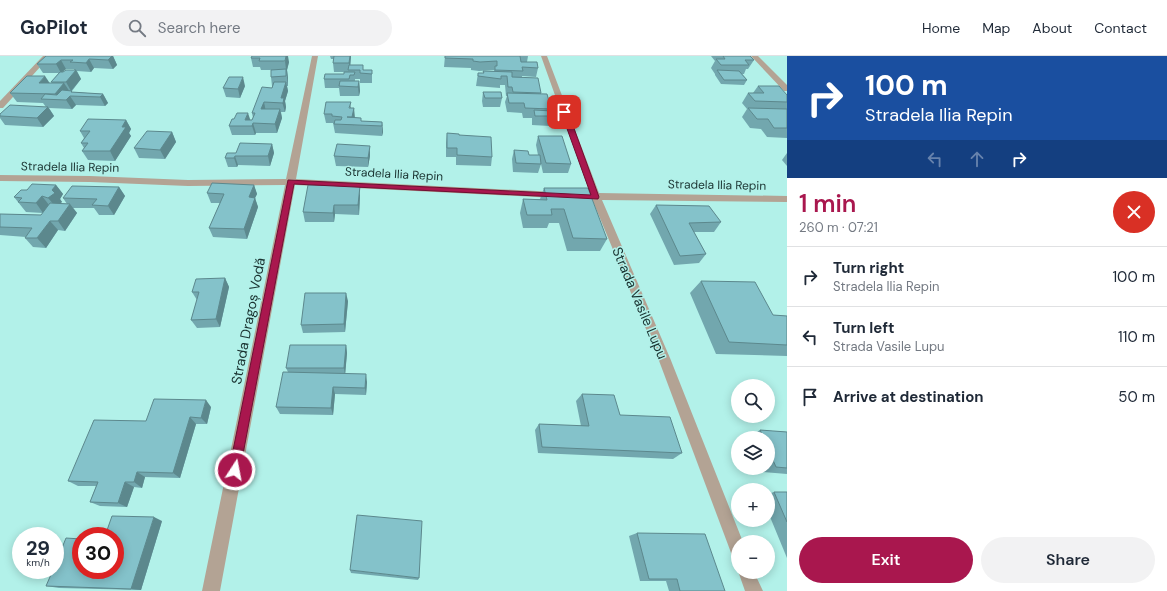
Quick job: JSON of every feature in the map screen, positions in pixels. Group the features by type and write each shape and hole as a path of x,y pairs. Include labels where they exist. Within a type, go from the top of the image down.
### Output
{"street":[{"path":"0,106 48,56"},
{"name":"Strada Dragoș Vodă","path":"211,591 314,56"},
{"name":"Strada Vasile Lupu","path":"544,56 596,197 664,358 732,535"},
{"path":"754,56 787,89"},
{"name":"Stradela Ilia Repin","path":"0,178 90,179 188,183 290,182 596,197 787,199"},
{"path":"749,579 754,591"}],"building":[{"path":"46,56 112,56 108,60 89,59 86,63 70,62 73,60 61,60 56,64 37,64"},
{"path":"252,56 286,56 285,61 259,61 260,58 251,58"},
{"path":"334,56 350,56 349,63 333,63"},
{"path":"445,56 520,56 521,62 537,62 538,68 522,67 523,71 495,70 497,61 480,62 473,61 473,59 445,58"},
{"path":"723,56 750,56 754,60 745,60 749,65 721,65 716,59 725,59"},
{"path":"349,65 363,65 363,70 372,70 372,74 360,73 360,70 348,70"},
{"path":"286,69 286,76 271,77 271,70"},
{"path":"66,70 76,70 66,82 51,82 60,72"},
{"path":"717,70 739,71 747,80 724,80"},
{"path":"483,71 512,72 512,77 538,78 541,93 513,92 512,87 508,87 507,76 501,76 501,79 478,76 478,73 484,73"},
{"path":"344,72 355,72 354,75 350,75 349,79 324,79 325,74 344,74"},
{"path":"27,76 45,76 39,83 64,83 55,94 10,93"},
{"path":"229,77 243,77 238,89 223,88"},
{"path":"340,81 359,81 358,87 339,86"},
{"path":"274,82 286,82 281,98 284,98 283,103 264,102 261,109 280,109 275,124 253,123 252,126 229,126 237,113 248,113 245,120 252,120 255,113 252,113 262,87 272,88"},
{"path":"758,86 779,86 787,95 787,102 755,101 748,93 764,93"},
{"path":"62,90 103,94 100,97 70,96 66,100 41,99 45,94 57,95"},
{"path":"483,92 501,92 502,98 485,98"},
{"path":"507,93 547,94 551,109 525,108 524,103 509,103"},
{"path":"326,102 351,102 349,108 354,108 352,117 347,117 361,118 361,121 382,122 382,126 334,124 335,120 341,120 342,117 332,116 332,114 324,114"},
{"path":"10,105 48,107 37,118 0,116 0,114"},
{"path":"748,108 787,109 787,128 774,128 768,119 757,119"},
{"path":"534,110 552,111 553,116 535,116"},
{"path":"88,119 126,120 122,127 126,127 110,151 82,151 88,143 81,143 90,131 80,131"},
{"path":"147,131 172,132 160,150 134,148"},
{"path":"447,133 491,137 492,157 457,155 457,148 447,148"},
{"path":"538,136 562,136 571,164 546,163"},
{"path":"240,143 272,144 268,156 235,156 234,158 225,158 227,153 236,153"},
{"path":"337,144 370,146 368,158 334,156"},
{"path":"514,150 528,151 529,155 540,155 541,164 516,163"},
{"path":"212,183 254,185 249,197 255,198 244,229 209,228 224,194 207,193"},
{"path":"32,184 56,185 52,190 55,193 48,198 42,196 36,203 18,202 22,198 14,197 21,190 27,190"},
{"path":"308,185 360,186 358,205 334,205 333,213 303,212"},
{"path":"72,186 119,187 108,206 92,205 97,199 63,198"},
{"path":"544,188 588,188 607,239 573,238 564,209 551,209 552,215 527,215 523,199 547,200"},
{"path":"50,203 70,204 58,221 50,221 37,238 25,238 32,228 0,227 0,214 41,215"},
{"path":"656,205 709,206 721,222 689,223 706,254 680,256"},
{"path":"225,278 216,319 191,320 199,292 192,292 196,279"},
{"path":"701,281 755,282 773,315 787,316 787,345 729,342"},
{"path":"305,293 346,293 344,324 301,325"},
{"path":"290,345 346,345 344,368 286,368"},
{"path":"283,372 366,374 365,388 333,387 331,408 276,407"},
{"path":"582,394 614,395 620,415 670,417 682,453 542,447 539,424 589,426"},
{"path":"154,399 206,400 201,418 190,417 173,473 137,472 134,482 125,482 118,503 90,502 98,482 68,481 94,420 146,421"},
{"path":"775,431 787,432 787,468 776,467"},
{"path":"775,492 787,492 787,522 775,494"},
{"path":"357,515 422,521 419,578 350,570"},
{"path":"112,516 154,517 131,589 46,586 49,579 64,579 64,543 66,538 72,538 72,579 124,579 124,527 108,527"},
{"path":"637,533 705,534 725,591 680,591 677,579 649,579"}],"route":[{"path":"235,470 290,182 596,197 564,112"}]}
